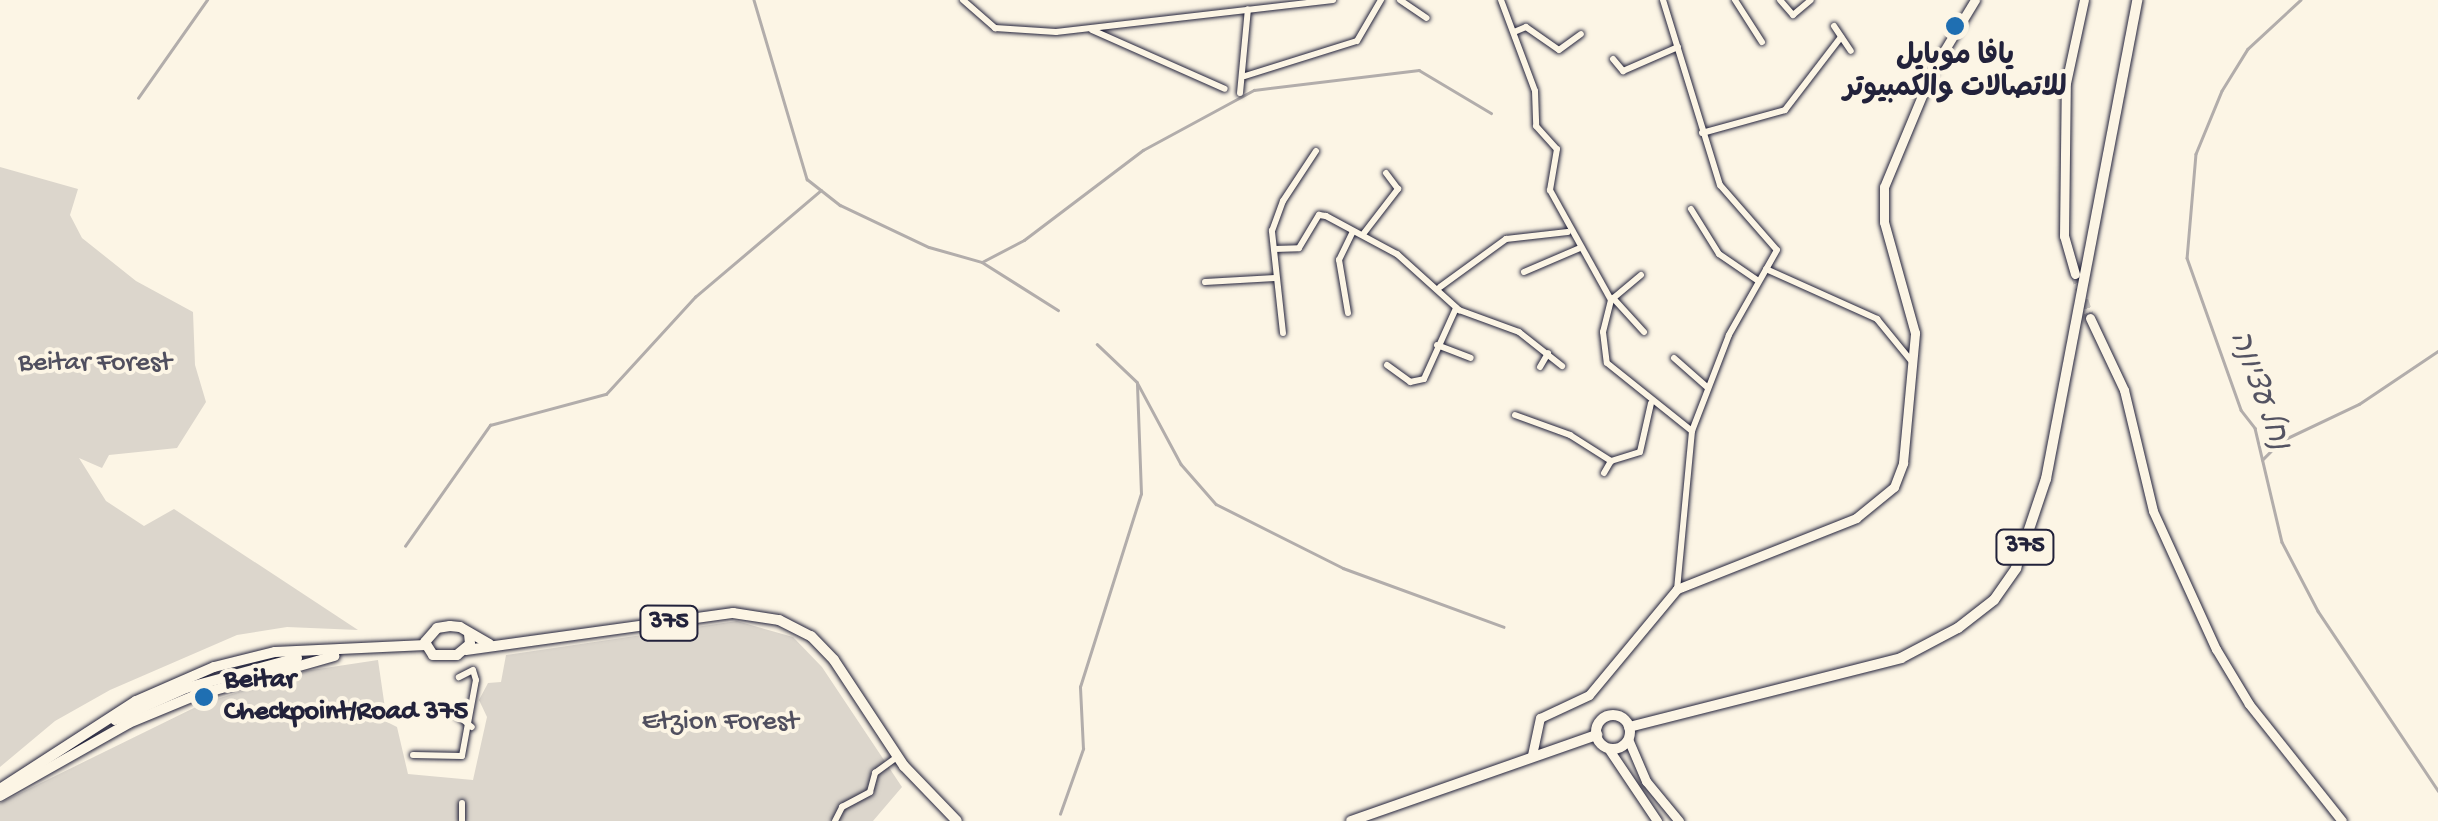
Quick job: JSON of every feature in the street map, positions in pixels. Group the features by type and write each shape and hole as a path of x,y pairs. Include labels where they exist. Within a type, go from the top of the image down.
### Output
{"main road":[{"path":"1532,755 1540,718 1589,695 1677,589 1856,518 1882,499 1903,463 1914,364 1914,333 1884,222 1884,188 1933,68 1975,0"},
{"path":"2075,274 2064,236 2066,83 2084,0"},
{"name":"375","path":"1629,733 1901,658 1958,628 1994,600 2016,568 2046,479 2137,0"},
{"path":"2090,318 2124,390 2153,511 2216,649 2249,704 2342,821"},
{"name":"375","path":"0,792 62,744 186,688 332,651 426,645 442,657 490,645 733,613 779,620 811,636 834,660 898,757 957,821"},
{"name":"375","path":"426,645 436,628 460,627 470,634"},
{"path":"466,650 470,634 490,645"},
{"path":"0,792 129,723 194,696 355,651"},
{"path":"1597,735 1602,720 1612,715 1629,733 1646,780 1677,820"},
{"path":"1608,748 1629,733"},
{"path":"1351,821 1597,735"},
{"path":"1597,735 1657,821"}],"street":[{"path":"963,0 995,28 1091,29 1333,0"},
{"path":"1258,0 1266,6"},
{"path":"1245,76 1357,41 1380,0"},
{"path":"1400,0 1427,18"},
{"path":"1501,0 1537,98 1536,126 1558,149 1548,184 1568,232 1612,299 1644,332"},
{"path":"1662,0 1702,133 1726,196 1776,246 1757,280 1692,431 1677,589"},
{"path":"1735,0 1736,10 1762,42"},
{"path":"1780,0 1792,15 1811,0"},
{"path":"1240,93 1245,76 1248,8"},
{"path":"1834,26 1851,51"},
{"path":"1514,32 1526,27 1559,50 1581,34"},
{"path":"1091,29 1226,89"},
{"path":"1702,133 1785,110 1842,37"},
{"path":"1613,59 1623,72 1678,47"},
{"path":"1283,333 1275,278 1277,213 1316,151"},
{"path":"1364,232 1398,190 1386,173"},
{"path":"1691,209 1714,248 1757,280"},
{"path":"1274,249 1299,248 1319,215 1364,232 1400,256 1413,274 1440,286 1456,308 1505,334 1516,330 1562,366"},
{"path":"1348,313 1338,260 1353,231"},
{"path":"1440,286 1506,239 1568,232"},
{"path":"1524,272 1578,249"},
{"path":"1766,269 1870,315 1914,364"},
{"path":"1642,276 1612,299 1603,332 1606,363 1652,404 1692,431"},
{"path":"1205,282 1275,278"},
{"path":"1387,365 1399,377 1419,382 1456,308"},
{"path":"1437,345 1471,358"},
{"path":"1540,366 1548,352"},
{"path":"1674,358 1708,388"},
{"path":"1516,415 1570,435 1611,460 1640,452 1652,404"},
{"path":"1604,474 1611,460"},
{"path":"413,755 462,756 472,727 476,680 473,670 460,678"},
{"path":"457,715 472,727"},
{"path":"835,821 842,807 870,792 875,773 898,757"},
{"path":"462,803 462,821"}],"green space":[{"name":"Beitar Forest","path":"0,167 78,189 70,215 82,238 136,281 193,312 195,365 206,402 177,448 109,455 102,468 79,458 106,501 144,526 174,509 358,630 287,627 237,635 110,690 55,721 0,767"},
{"name":"Etzion Forest","path":"737,621 793,637 822,667 902,787 873,821 0,821 0,803 204,703 305,671 378,660 387,722 397,727 408,774 473,780 487,717 479,700 488,683 501,682 506,655"}],"waterway":[{"path":"138,98 207,0"},
{"path":"754,0 807,179 840,205 929,247 982,262 1058,310"},
{"name":"נחל עציונה","path":"2301,0 2248,49 2222,91 2196,154 2187,258 2241,410 2255,428 2282,542 2318,611 2438,790"},
{"path":"982,262 1024,240 1143,150 1254,90 1419,70 1491,113"},
{"path":"405,546 490,425 606,394 695,297 821,190"},
{"path":"1097,344 1137,382 1181,464 1216,504 1343,568 1504,627"},
{"path":"2262,460 2281,441 2359,404 2438,351"},
{"path":"1060,814 1083,749 1080,687 1141,494 1137,384"}],"tunnel":[{"path":"2075,274 2090,318"}],"place":[{"name":"يافا موبايل للاتصالات والكمبيوتر","path":"1955,26"},
{"name":"Beitar Checkpoint/Road 375","path":"204,697"}]}
